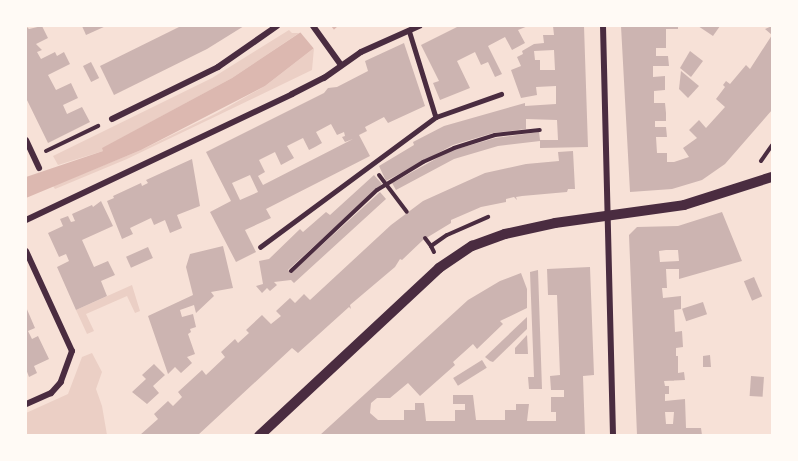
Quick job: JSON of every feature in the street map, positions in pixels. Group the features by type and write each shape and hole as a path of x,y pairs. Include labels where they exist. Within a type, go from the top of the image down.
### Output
{"street":[{"path":"112,119 218,67 278,26"},
{"path":"313,26 341,65"},
{"path":"26,220 194,142 324,78 341,65 419,26"},
{"path":"603,26 613,435"},
{"path":"26,140 39,168"},
{"path":"263,434 439,268 472,246 535,227 684,205 772,177"},
{"path":"26,251 72,351 62,382 51,393 26,404"}],"lane":[{"path":"409,30 436,117"},
{"path":"260,247 436,117 501,94"}],"path":[{"path":"33,156 112,119"},
{"path":"291,271 385,185 423,162 454,148 495,135 540,130"},
{"path":"371,165 407,212"},
{"path":"425,238 431,246"}],"shaded area":[{"path":"310,26 338,26 265,86 141,150 26,198 26,177 103,151 102,148 232,78"},
{"path":"289,30 292,33 299,33 232,78 103,148 103,151 58,165 53,156 212,78"},
{"path":"314,48 312,70 127,159 55,189 53,186 141,150 217,113 265,86"},
{"path":"132,285 140,311 135,313 127,296 86,314 94,331 87,334 76,310"},
{"path":"92,353 102,372 96,389 102,406 107,435 26,435 26,413 68,394 82,357"}],"pier":[{"path":"307,26 331,26 335,31 315,50 300,32"}],"building":[{"path":"26,26 29,29 42,26 48,38 36,44 42,50 37,52 41,59 55,52 57,56 64,52 70,64 48,75 56,90 71,83 78,98 63,105 67,114 82,107 90,122 48,143 26,98"},
{"path":"82,26 106,26 86,35"},
{"path":"181,26 244,26 207,49 114,95 100,66"},
{"path":"459,26 528,26 518,30 525,43 512,50 505,37 488,46 502,74 495,77 488,62 481,65 475,52 457,61 470,88 440,100 433,83 439,81 421,45"},
{"path":"553,26 584,26 588,147 540,148 540,141 498,146 454,159 396,190 392,183 450,151 495,138 539,132 540,140 558,140 557,120 526,119 526,129 493,133 453,145 386,181 379,166 414,145 413,142 444,126 525,103 525,106 556,104 556,86 536,87 537,95 521,98 511,70 521,66 517,57 523,54 522,51 534,44 544,43 543,35 554,35","holes":["554,50 555,70 540,70 540,60 535,60 534,51"]},
{"path":"621,26 678,26 678,29 666,29 666,48 656,48 656,56 668,56 669,66 653,66 653,77 665,76 665,90 654,91 654,103 665,103 666,121 655,121 655,127 666,127 667,137 656,137 657,153 667,153 667,162 689,157 683,148 697,138 689,130 699,120 706,128 725,107 716,99 725,87 723,85 726,81 730,84 746,65 750,69 772,35 772,110 725,164 702,180 672,189 630,192"},
{"path":"698,26 720,26 713,36"},
{"path":"772,26 772,35 765,29"},
{"path":"404,43 425,106 388,123 384,117 365,127 367,131 359,135 370,156 266,209 271,218 245,230 256,252 236,262 210,212 231,201 206,152 324,93 328,88 337,87 368,71 365,61","holes":["331,124 337,135 344,132 345,136 342,137 345,142 353,139 263,185 258,176 265,172 259,160 275,152 281,165 294,158 287,146 303,138 309,150 322,143 316,132","250,175 258,192 240,200 232,183"]},
{"path":"690,51 703,61 691,77 680,68"},
{"path":"91,62 99,78 91,82 83,66"},
{"path":"681,71 699,86 688,98 679,89"},
{"path":"573,151 575,189 568,189 567,192 516,197 517,200 514,197 506,199 506,202 481,207 451,220 451,223 423,240 402,260 400,259 395,267 350,305 351,309 349,307 298,353 292,348 198,435 140,435 158,419 154,414 168,401 173,406 182,397 178,392 202,370 206,375 225,357 221,352 235,339 238,343 249,333 246,330 262,315 271,324 281,316 276,311 290,298 295,303 304,294 310,300 391,225 423,201 485,173 526,164 559,161 558,152"},
{"path":"192,159 200,206 177,215 182,228 170,233 165,220 154,225 151,218 130,228 133,234 122,239 107,201 141,183 142,186 148,183 146,180"},
{"path":"374,175 382,184 288,270 291,273 380,192 386,199 294,283 291,280 274,282 277,285 270,291 267,288 262,293 256,286 263,284 259,261 269,259 300,229 303,232 326,212 330,215"},
{"path":"101,201 113,226 82,240 94,267 108,261 115,275 101,281 107,296 76,310 57,267 69,261 66,254 59,257 48,233 63,226 60,219 68,216 71,222 75,221 72,214 92,205 93,207"},
{"path":"722,212 742,261 679,279 679,269 666,269 667,288 662,288 663,298 681,296 681,309 674,310 675,332 682,331 683,347 676,348 676,356 678,356 678,373 684,372 685,380 664,381 665,386 669,386 669,394 665,394 665,401 685,399 686,428 701,428 702,435 637,435 629,235 637,227 678,226","holes":["678,250 679,261 660,262 659,251","665,412 674,412 673,424 666,424"]},
{"path":"223,246 233,288 211,292 214,296 196,313 194,305 180,310 182,317 193,314 196,327 190,329 191,332 188,334 195,354 187,357 192,363 181,373 175,367 168,374 148,316 193,295 186,267 190,254"},
{"path":"148,247 153,258 131,268 126,257"},
{"path":"590,267 594,375 583,376 585,435 320,435 468,300 500,281 521,273 527,289 527,308 500,321 503,324 477,349 473,344 453,362 455,365 420,396 408,383 390,398 377,398 371,403 370,413 378,420 404,420 404,410 415,410 415,403 424,403 426,421 455,421 455,410 465,410 465,404 453,404 453,395 473,395 476,420 505,420 505,410 516,410 516,404 529,404 527,421 556,421 556,412 551,412 551,397 564,397 564,390 551,390 550,376 560,375 557,295 548,295 547,269"},
{"path":"538,270 542,389 529,389 528,377 534,377 530,272"},
{"path":"754,277 762,296 752,301 744,281"},
{"path":"703,302 707,314 686,321 682,309"},
{"path":"26,307 35,328 28,331 32,339 38,336 49,359 34,366 37,373 29,377 26,369"},
{"path":"527,317 527,329 493,362 485,357"},
{"path":"527,335 528,354 515,354 515,348"},
{"path":"710,355 711,367 703,367 703,356"},
{"path":"482,360 487,368 458,386 453,378"},
{"path":"154,364 165,375 153,386 159,393 147,404 132,392 146,379 142,375"},
{"path":"751,376 764,377 763,397 750,396"}]}
